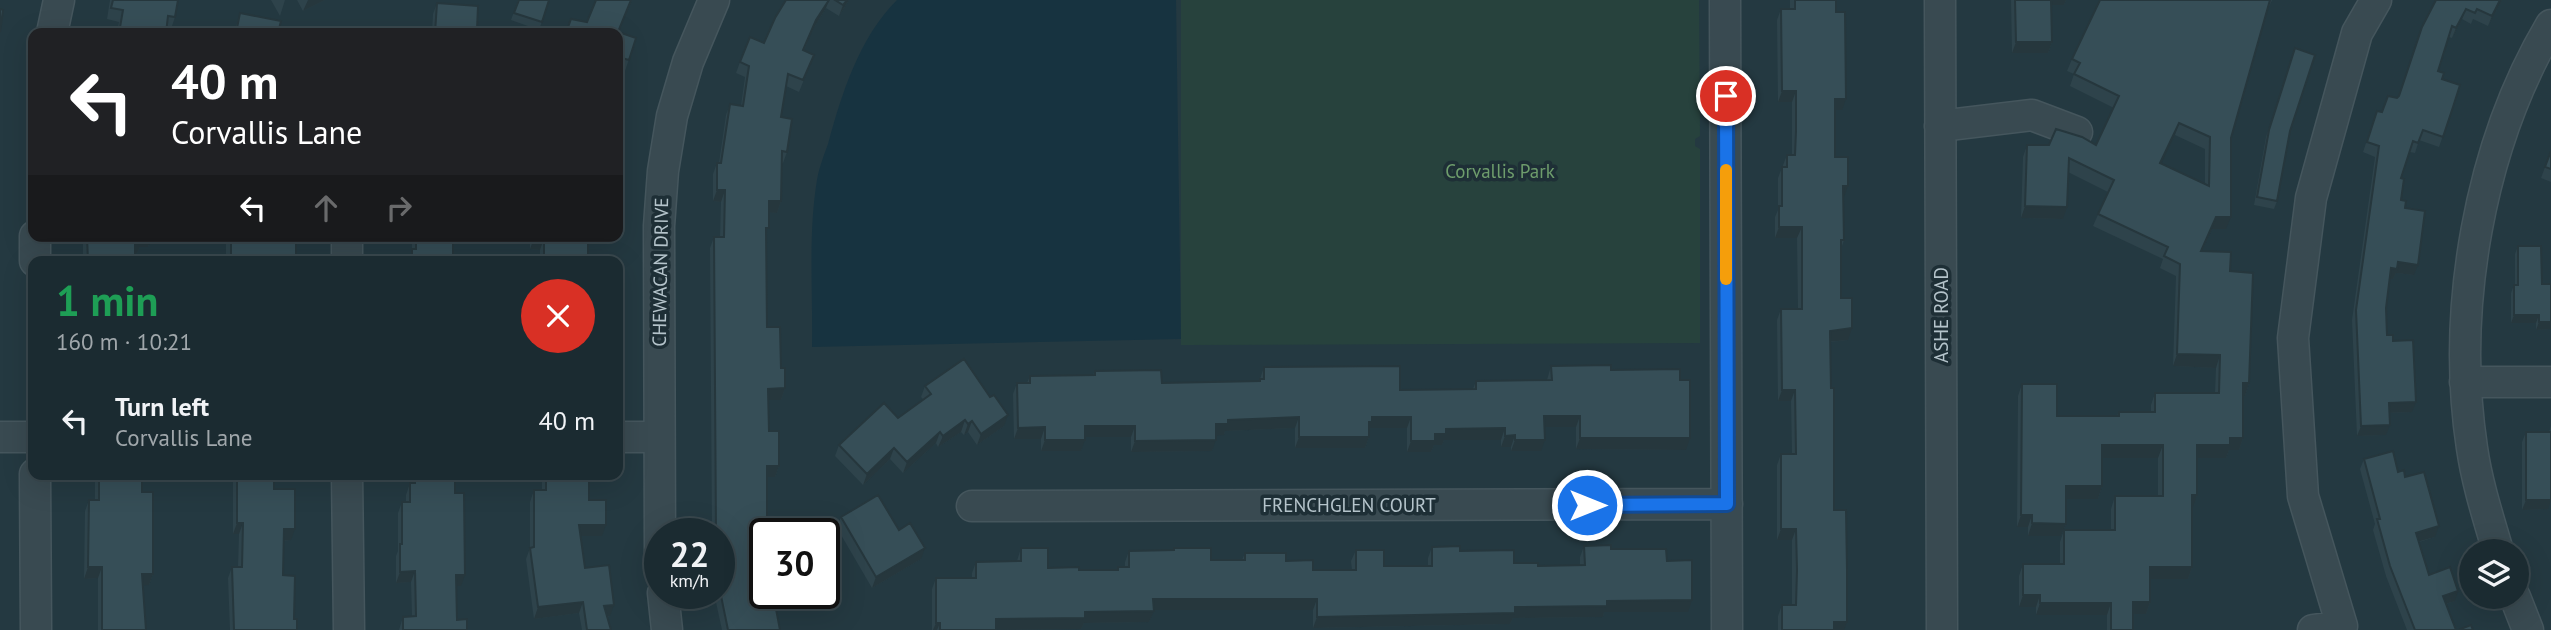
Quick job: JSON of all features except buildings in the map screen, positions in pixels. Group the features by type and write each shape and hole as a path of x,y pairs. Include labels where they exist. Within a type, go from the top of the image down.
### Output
{"street":[{"path":"53,28 59,0"},
{"name":"CHEWACAN DRIVE","path":"660,518 659,226 663,171 673,116 688,61 715,0"},
{"path":"1725,0 1727,630"},
{"name":"ASHE ROAD","path":"1940,0 1942,630"},
{"path":"2313,630 2342,626 2303,496 2292,338 2311,198 2357,33 2376,0"},
{"path":"2494,539 2482,498 2472,447 2465,382 2470,274 2483,203 2499,145 2520,88 2551,25"},
{"path":"1940,126 2032,115 2077,132"},
{"path":"2465,382 2551,382"},
{"path":"0,437 28,437"},
{"path":"623,437 659,437"},
{"path":"34,480 36,630"},
{"path":"347,480 349,630"},
{"name":"FRENCHGLEN COURT","path":"972,506 1727,504"},
{"path":"665,609 667,630"},
{"path":"2520,609 2528,630"}],"green space":[{"name":"Corvallis Park","path":"1181,0 1699,0 1700,136 1695,139 1695,146 1700,149 1700,343 1181,345"}],"water":[{"path":"897,0 1176,0 1181,339 812,347 812,242 814,200 819,171 853,67 872,31"}],"slow traffic":[{"path":"1726,170 1726,279"}],"route":[{"path":"1587,505 1727,504 1726,96"}]}
